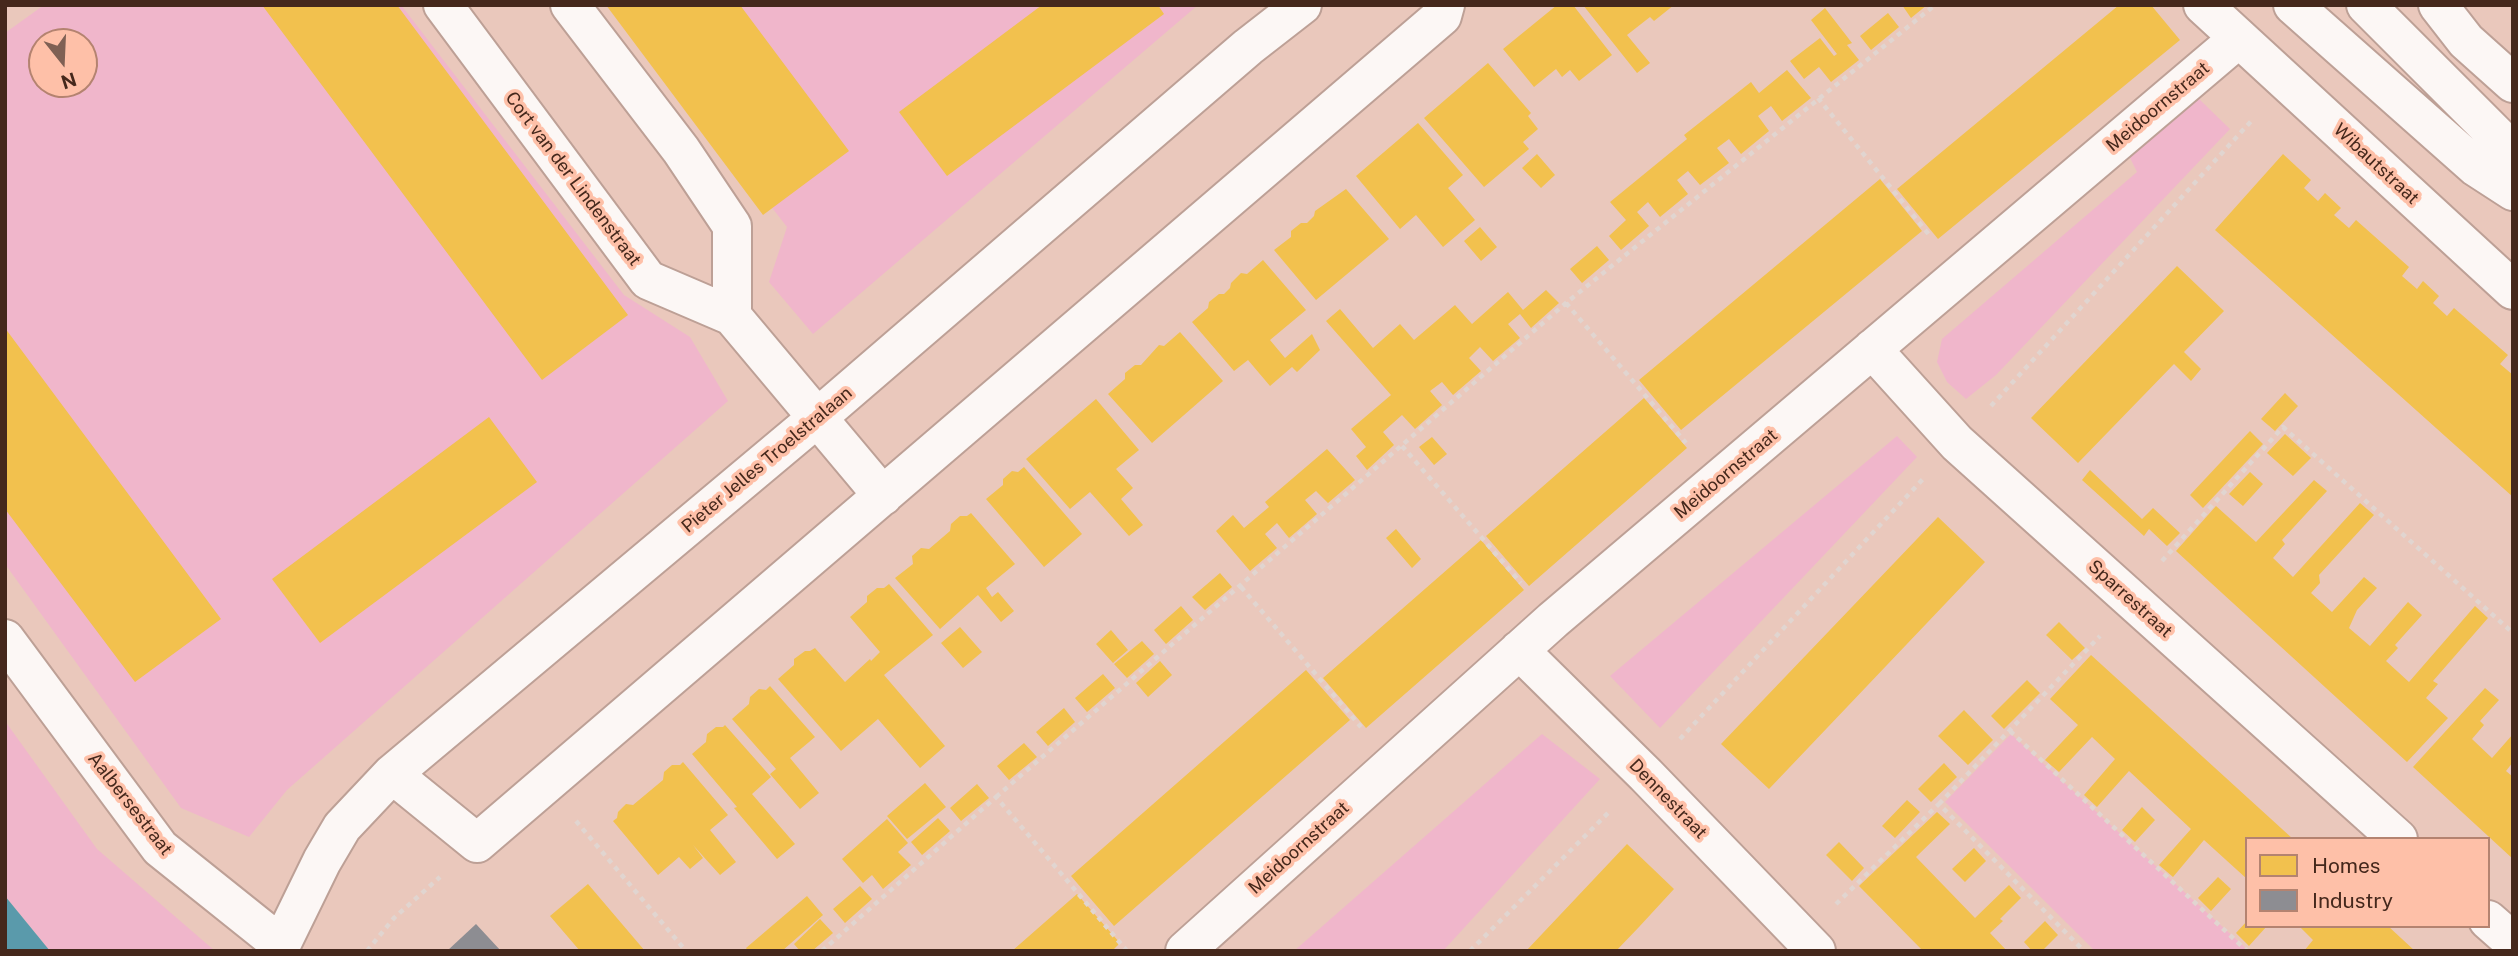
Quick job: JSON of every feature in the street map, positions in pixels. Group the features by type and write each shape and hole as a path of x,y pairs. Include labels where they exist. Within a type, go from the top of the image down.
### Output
{"street":[{"name":"Cort van der Lindenstraat","path":"443,5 648,280 732,316 883,496"},
{"path":"570,5 681,150 732,226 732,316"},
{"name":"Pieter Jelles Troelstralaan","path":"279,948 342,827 392,774 817,418 1238,56 1302,5"},
{"path":"2203,5 2238,39"},
{"path":"2293,5 2476,167 2513,191"},
{"path":"2366,5 2513,154"},
{"path":"2438,5 2466,41 2513,83"},
{"path":"392,774 477,843 1444,11"},
{"path":"2396,37 2466,41"},
{"name":"Wibautstraat","path":"2238,39 2513,290"},
{"name":"Meidoornstraat","path":"1185,951 1553,620 2238,39"},
{"name":"Sparrestraat","path":"1872,349 1957,443 2396,837"},
{"name":"Aalbersestraat","path":"5,639 160,848 279,948"},
{"name":"Dennestraat","path":"1519,650 1646,775 1809,944"},
{"path":"2490,922 2513,942"}],"path":[{"path":"822,951 1566,303 1935,5"},
{"path":"1470,951 1646,775 1957,443 2287,81"},
{"path":"1818,98 1961,274"},
{"path":"1566,303 1718,480"},
{"path":"1809,944 2010,731 2283,427 2513,634"},
{"path":"1402,446 1553,620"},
{"path":"1241,587 1392,764"},
{"path":"2010,731 2247,951"},
{"path":"545,784 686,951"},
{"path":"996,797 1127,951"},
{"path":"1939,804 2084,951"},
{"path":"367,951 394,918 477,843"}],"shaded area":[{"path":"44,5 401,5 624,295 690,337 728,401 287,790 249,837 181,808 5,564 5,33"},
{"path":"615,5 1198,5 813,334 769,282 787,227"},
{"path":"2198,98 2230,129 1996,375 1966,399 1947,382 1937,362 1942,339 2137,172 2129,156"},
{"path":"1897,436 1917,457 1660,728 1610,676"},
{"path":"5,721 97,849 215,951 50,951 5,896"},
{"path":"1542,734 1600,779 1443,951 1294,951"},
{"path":"2011,734 2249,951 2095,951 1945,802"}],"water":[{"path":"5,896 50,951 5,951"}],"building: Homes":[{"path":"262,5 397,5 628,315 542,380"},
{"path":"606,5 740,5 849,151 763,215"},
{"path":"1042,5 1158,5 1164,14 947,176 899,112"},
{"path":"1557,5 1573,5 1612,55 1579,81 1570,70 1562,77 1556,69 1534,87 1503,49"},
{"path":"1583,5 1674,5 1654,21 1650,17 1627,35 1650,63 1637,73"},
{"path":"1902,5 1927,5 1911,18"},
{"path":"2119,5 2151,5 2180,40 1938,239 1897,189"},
{"path":"1825,8 1852,43 1847,45 1859,60 1831,82 1819,67 1804,79 1790,61 1820,38 1834,56 1837,54 1811,20"},
{"path":"1888,13 1899,27 1871,50 1860,36"},
{"path":"1488,63 1531,113 1528,116 1538,129 1523,142 1529,149 1484,187 1424,118"},
{"path":"1787,70 1811,98 1782,121 1771,106 1758,116 1769,131 1741,154 1729,139 1717,148 1729,163 1700,185 1688,171 1677,180 1688,194 1660,217 1648,202 1637,212 1649,226 1621,250 1609,236 1626,220 1610,202 1687,139 1684,135 1751,82 1759,93"},
{"path":"1418,123 1463,175 1448,188 1475,220 1443,247 1416,215 1400,229 1356,176"},
{"path":"1537,154 1555,175 1541,188 1522,168"},
{"path":"2283,154 2311,180 2304,188 2318,201 2325,193 2341,208 2334,215 2349,228 2356,220 2409,267 2402,276 2417,289 2423,281 2439,296 2433,303 2447,316 2454,308 2508,355 2500,364 2513,375 2513,497 2215,230"},
{"path":"1880,179 1922,231 1681,430 1639,380"},
{"path":"1346,189 1389,239 1316,300 1274,250 1291,237 1291,231 1301,223 1307,223 1315,211"},
{"path":"1480,227 1497,247 1481,261 1464,241"},
{"path":"1597,246 1609,260 1582,283 1570,269"},
{"path":"1263,260 1306,310 1270,340 1285,358 1312,334 1320,350 1297,372 1292,367 1270,386 1248,360 1234,371 1192,322 1208,308 1209,302 1230,288 1231,283 1241,273 1247,274"},
{"path":"2177,266 2224,311 2184,352 2201,369 2191,381 2174,364 2078,463 2031,418"},
{"path":"1546,290 1559,303 1531,328 1520,314 1508,324 1520,338 1493,361 1480,347 1469,358 1481,371 1453,395 1442,382 1430,391 1442,405 1415,429 1402,415 1383,432 1394,445 1367,470 1356,456 1366,447 1351,429 1391,395 1326,321 1340,309 1373,348 1400,324 1414,340 1455,305 1472,324 1508,292 1523,310"},
{"path":"5,328 221,619 135,682 5,509"},
{"path":"1180,332 1223,381 1152,443 1108,394 1125,379 1125,373 1135,365 1141,365 1159,345 1164,346"},
{"path":"2285,393 2298,406 2275,431 2261,419"},
{"path":"1644,398 1687,448 1529,586 1486,536"},
{"path":"1096,399 1139,450 1116,469 1133,488 1121,499 1143,525 1129,536 1090,492 1070,509 1026,459"},
{"path":"489,417 537,482 320,643 272,579"},
{"path":"2250,431 2263,444 2203,508 2190,495"},
{"path":"2285,434 2311,458 2293,476 2267,453"},
{"path":"1432,437 1447,454 1434,465 1419,447"},
{"path":"1327,449 1355,480 1328,503 1316,491 1305,500 1317,514 1289,538 1277,523 1265,534 1277,548 1250,571 1216,531 1233,515 1244,528 1269,507 1265,502"},
{"path":"1024,467 1082,534 1044,567 986,499 1003,485 1003,479 1012,471 1018,472"},
{"path":"2090,470 2142,519 2153,508 2180,533 2167,546 2149,529 2144,536 2082,480"},
{"path":"2250,472 2263,484 2243,506 2229,494"},
{"path":"2314,480 2327,491 2282,540 2285,544 2273,558 2293,577 2360,503 2374,515 2319,575 2320,583 2311,593 2332,612 2364,577 2377,588 2357,610 2349,628 2370,646 2408,602 2422,615 2395,645 2398,648 2386,661 2409,682 2475,606 2488,618 2433,681 2438,684 2426,698 2448,718 2407,762 2176,551 2216,506 2256,542"},
{"path":"971,513 1015,564 986,588 992,597 998,592 1014,611 1001,622 978,595 940,629 895,578 913,564 912,556 921,548 929,549 950,531 951,524 960,516"},
{"path":"1938,517 1985,562 1769,789 1721,744"},
{"path":"1396,529 1421,559 1412,568 1386,538"},
{"path":"1481,540 1524,590 1366,728 1323,678"},
{"path":"1220,573 1232,587 1205,610 1192,597"},
{"path":"889,584 933,635 884,675 945,746 920,768 878,719 841,751 778,679 794,665 794,659 815,648 845,682 870,659 871,661 880,652 850,617 867,602 867,596 877,588 884,588"},
{"path":"1181,606 1193,620 1166,644 1154,630"},
{"path":"2059,622 2085,648 2072,660 2046,635"},
{"path":"960,627 982,652 963,668 941,643"},
{"path":"1111,630 1128,650 1113,663 1096,644"},
{"path":"1142,641 1154,654 1127,678 1114,664"},
{"path":"2091,655 2291,837 2245,837 2245,877 2204,840 2173,877 2159,865 2191,829 2129,771 2097,807 2084,795 2115,759 2092,737 2059,772 2045,760 2078,725 2050,699"},
{"path":"1160,661 1172,675 1148,697 1136,683"},
{"path":"1306,670 1350,720 1114,926 1071,876"},
{"path":"1103,674 1115,688 1087,712 1075,698"},
{"path":"2027,680 2040,693 2004,729 1991,716"},
{"path":"770,686 815,737 790,758 819,793 800,809 770,774 776,769 732,719 749,704 750,697 759,689 766,690"},
{"path":"2485,688 2499,700 2480,721 2484,725 2472,739 2492,758 2513,734 2513,762 2506,771 2513,777 2513,859 2490,837 2413,767"},
{"path":"1064,708 1075,722 1048,746 1036,732"},
{"path":"1964,710 1993,740 1968,765 1938,736"},
{"path":"725,725 771,777 752,794 795,844 777,859 692,754 706,742 707,734 716,727"},
{"path":"1024,743 1037,757 1009,780 997,766"},
{"path":"683,762 728,815 710,830 736,862 720,875 693,845 703,858 690,869 679,857 658,875 613,821 626,804 633,805 663,780 664,772 672,765 680,765"},
{"path":"1944,763 1957,777 1931,802 1918,789"},
{"path":"925,783 946,807 907,839 887,816"},
{"path":"977,784 989,798 961,821 950,808"},
{"path":"1907,800 1920,812 1895,838 1882,826"},
{"path":"2142,807 2155,820 2135,842 2122,830"},
{"path":"1937,812 1950,824 1916,857 1975,918 2009,885 2021,898 1990,933 2007,951 1923,951 1859,886"},
{"path":"938,818 950,831 922,855 911,842"},
{"path":"887,819 908,843 898,852 911,865 883,889 872,875 863,883 842,859"},
{"path":"1839,842 1864,868 1852,881 1826,855"},
{"path":"1627,844 1674,889 1639,927 1616,951 1526,951"},
{"path":"1974,848 1986,861 1965,882 1952,869"},
{"path":"2218,877 2231,889 2211,911 2198,898"},
{"path":"588,884 645,951 580,951 550,916"},
{"path":"860,886 872,899 845,923 833,909"},
{"path":"1077,894 1120,943 1112,951 1012,951"},
{"path":"807,896 823,915 782,951 748,951 746,948"},
{"path":"820,919 833,933 812,951 800,951 794,944"},
{"path":"2045,921 2058,935 2042,951 2032,951 2024,942"},
{"path":"2245,923 2245,928 2265,928 2249,946 2236,933"},
{"path":"2301,928 2390,928 2415,951 2304,951 2313,940"}],"building: Industry":[{"path":"476,924 501,951 447,951"}]}
